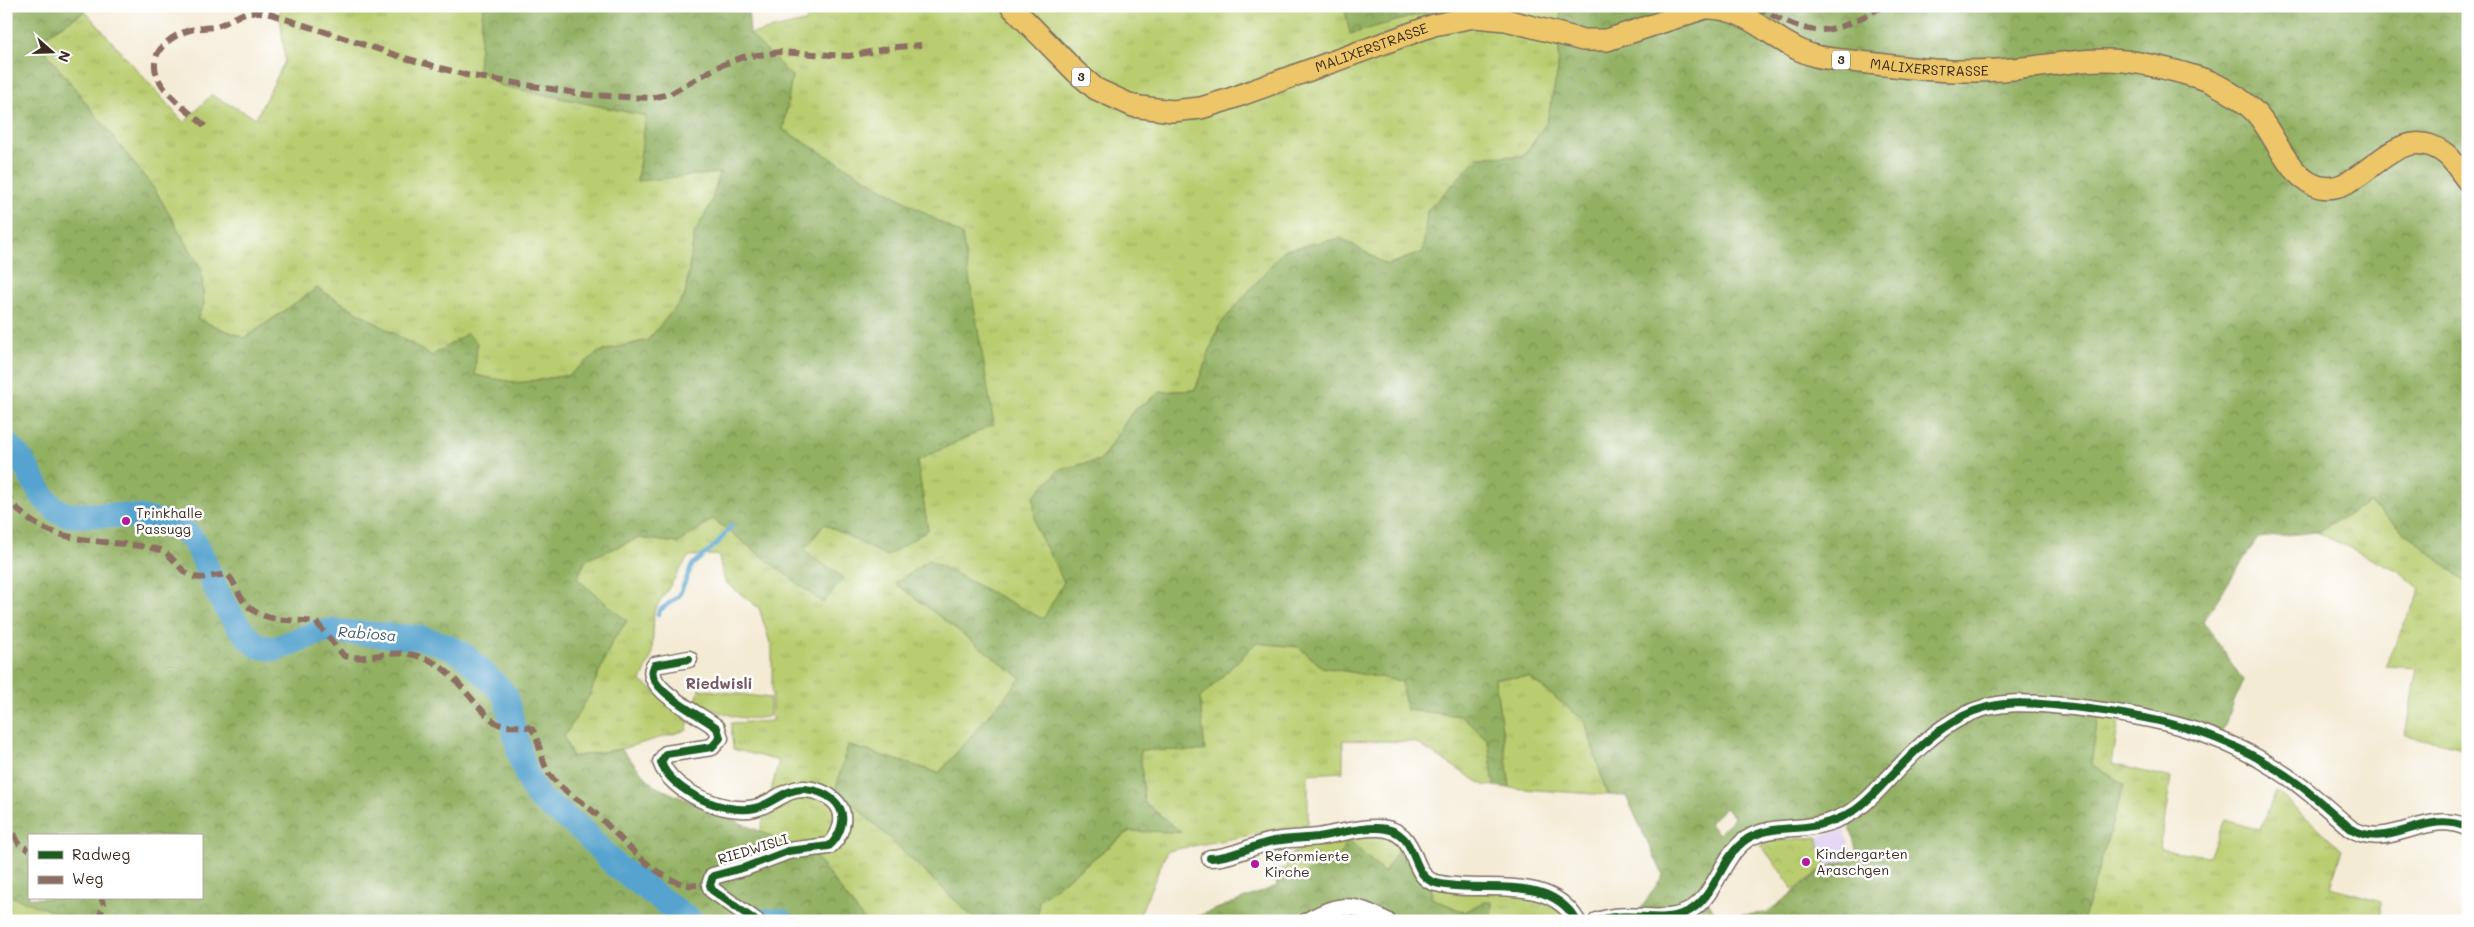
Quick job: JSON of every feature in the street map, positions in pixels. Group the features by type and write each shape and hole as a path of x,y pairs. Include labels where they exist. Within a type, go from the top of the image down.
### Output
{"main road":[{"name":"MALIXERSTRASSE","path":"1011,6 1076,72 1096,88 1133,106 1172,111 1201,108 1227,100 1434,25 1474,17 1506,20 1583,40 1607,40 1705,8 1718,7 1745,15 1782,40 1809,54 1840,60 1953,71 2020,68 2076,61 2122,61 2162,67 2209,81 2235,95 2255,111 2293,167 2313,184 2334,187 2349,182 2380,158 2407,144 2426,143 2444,152 2468,181"}],"street":[{"name":"RIEDWISLI","path":"689,658 656,664 652,672 653,681 661,690 717,728 720,738 712,748 667,753 662,758 664,768 684,788 698,798 717,806 753,808 784,793 802,789 826,796 841,808 842,824 836,838 829,846 788,851 746,867 717,874 711,879 710,885 735,907 756,921"},
{"path":"1597,921 1622,915 1665,917 1687,912 1705,896 1728,858 1745,841 1770,830 1818,825 1848,814 1868,799 1918,748 1939,730 1973,711 2010,703 2039,703 2132,714 2194,729 2260,759 2296,782 2350,828 2361,834 2387,835 2440,821 2455,823 2468,828"},
{"path":"1210,858 1221,857 1277,840 1373,828 1387,829 1405,839 1424,876 1432,882 1448,885 1508,887 1534,891 1560,902 1577,921"},
{"path":"1306,921 1329,909 1343,906 1361,908 1387,921"}],"shaded area":[{"name":"Kindergarten Araschgen","path":"1844,829 1852,858 1826,867 1794,890 1761,845 1774,841 1817,837"}],"green space":[{"path":"6,6 82,6 85,11 37,41 155,190 201,268 204,304 197,319 245,338 317,288 432,356 467,333 477,343 475,375 518,383 569,375 599,352 648,340 685,296 694,235 712,201 719,173 637,181 646,116 499,85 478,69 483,6 748,6 750,34 792,76 783,130 962,235 994,424 917,461 928,530 887,556 824,524 804,551 844,578 823,603 713,519 678,543 638,538 586,560 577,579 627,621 612,642 589,696 564,737 572,757 621,749 654,786 813,854 865,921 78,921 10,896 6,898"},
{"path":"279,6 483,6 478,69 499,85 646,116 637,181 719,172 712,201 694,235 685,296 648,340 599,352 569,375 518,383 474,375 477,343 432,356 317,288 245,338 197,319 204,304 201,268 155,190 37,41 85,11 184,123 211,95 256,118 285,61"},
{"path":"819,6 1561,6 1558,70 1547,122 1524,156 1478,157 1423,252 1387,265 1341,238 1219,326 1195,390 1161,392 1132,412 1101,460 1060,469 1036,528 1064,582 1043,620 929,560 896,583 1021,678 939,773 848,745 836,788 977,921 865,921 813,854 760,831 779,761 733,749 731,723 772,721 772,649 759,608 725,582 718,555 689,556 654,611 652,655 641,681 689,716 687,730 621,749 572,757 564,737 589,696 612,642 627,621 577,579 586,560 638,538 678,543 713,519 823,602 803,551 824,524 928,530 917,461 962,235 783,130 792,76 750,34 805,22"},
{"path":"1349,6 1449,6 1350,34 1345,10"},
{"path":"1561,6 2468,6 2468,584 2369,503 2316,532 2258,538 2203,621 2243,680 2219,739 2099,711 2091,764 2124,784 2083,921 1597,921 1637,915 1663,875 1626,796 1607,795 1585,721 1529,677 1495,678 1510,788 1494,786 1488,740 1462,716 1407,710 1401,681 1322,667 1299,647 1256,643 1200,698 1205,751 1140,750 1144,802 1181,832 1129,831 1039,900 1037,921 977,921 836,788 848,745 939,773 1021,678 895,583 929,560 1043,619 1064,582 1036,528 1033,496 1060,469 1101,460 1132,412 1161,392 1195,390 1219,326 1284,250 1341,238 1387,265 1423,252 1427,211 1478,157 1524,156 1547,122 1558,70","holes":["1725,808 1734,817 1719,834 1709,823","1847,814 1858,857 1827,867 1766,913 1718,917 1705,897 1753,836"]},
{"path":"2369,503 2468,584 2468,749 2405,735 2417,668 2385,666 2420,589 2399,571 2316,532"},
{"path":"1256,643 1299,647 1322,667 1401,681 1407,710 1462,716 1488,740 1494,786 1483,785 1415,742 1343,740 1343,772 1308,774 1308,824 1167,851 1140,914 1094,921 1037,921 1039,900 1130,831 1180,832 1144,802 1140,750 1200,698"},
{"path":"1529,677 1585,721 1607,795 1510,788 1495,678"},
{"path":"699,689 770,698 770,716 742,718 696,703"},
{"path":"2099,710 2120,713 2112,764 2171,778 2160,849 2209,856 2225,820 2260,830 2276,791 2342,849 2330,887 2381,901 2381,921 2083,921 2124,785 2091,764"},
{"path":"1373,828 1405,839 1384,873 1347,838"},
{"name":"Kindergarten Araschgen","path":"1817,837 1826,867 1794,890 1761,845 1774,841"},
{"path":"1347,838 1384,873 1405,839 1432,882 1431,898 1464,912 1485,902 1492,902 1491,921 1185,921 1277,886 1276,879 1291,875 1297,876"},
{"path":"1347,838 1338,861 1297,876 1291,875 1276,879 1274,871 1287,868 1285,859 1300,848 1320,842"},
{"path":"1432,882 1520,888 1577,921 1491,921 1492,903 1485,902 1464,912 1431,898"},
{"path":"10,896 78,921 6,921 6,898"}],"waterway":[{"name":"Rabiosa","path":"6,445 22,461 47,501 55,509 65,514 143,518 168,524 187,534 200,551 227,610 258,646 275,649 317,633 330,631 421,638 445,645 464,655 506,697 522,762 532,787 539,798 581,829 617,867 691,921"},
{"path":"658,614 660,610 679,596 692,565 717,544 732,525"},
{"name":"Rabiosa","path":"752,921 781,921"}],"marked path":[{"path":"1732,10 1742,6"},
{"path":"1755,6 1794,25 1814,30 1824,30 1848,24 1885,6"},
{"path":"205,126 178,103 161,83 156,73 155,62 159,51 181,33 193,29 213,27 239,15 252,12 270,14 405,58 466,75 588,95 625,97 651,98 670,94 717,67 743,57 780,52 849,56 896,47 921,45"},
{"path":"6,491 19,510 35,523 54,532 74,538 161,550 170,556 187,574 196,577 228,575 244,602 251,609 268,617 316,622 344,656 363,657 402,653 424,658 435,663 445,670 495,722 503,726 523,726 532,729 547,770 554,780 594,812 641,858 669,878 683,884 697,885"},
{"path":"6,817 19,844 28,849"},
{"path":"98,921 104,904 102,900"}],"cycle path":[{"path":"689,659 655,665 652,674 664,691 717,728 720,738 712,747 666,754 661,762 667,773 676,783 687,792 701,799 729,808 743,809 761,806 798,789 813,790 833,800 841,811 840,830 835,840 829,846 788,851 746,867 713,876 710,885 712,890 756,921"},
{"path":"1597,921 1620,916 1676,916 1687,912 1697,906 1705,897 1730,856 1747,839 1768,831 1819,825 1850,813 1868,800 1913,753 1941,729 1976,710 2003,704 2045,704 2128,715 2180,726 2205,734 2254,756 2289,777 2350,828 2365,834 2379,836 2437,823 2452,823 2468,828"},
{"path":"1210,858 1217,858 1262,844 1287,839 1318,837 1363,829 1378,828 1392,830 1402,836 1408,844 1421,872 1427,879 1436,883 1454,886 1531,890 1549,896 1564,906 1577,921"}],"place":[{"name":"Trinkhalle Passugg","path":"126,521"},
{"name":"Kindergarten Araschgen","path":"1806,862"},
{"name":"Reformierte Kirche","path":"1255,864"}],"district":[{"name":"Riedwisli","path":"719,684"}]}
